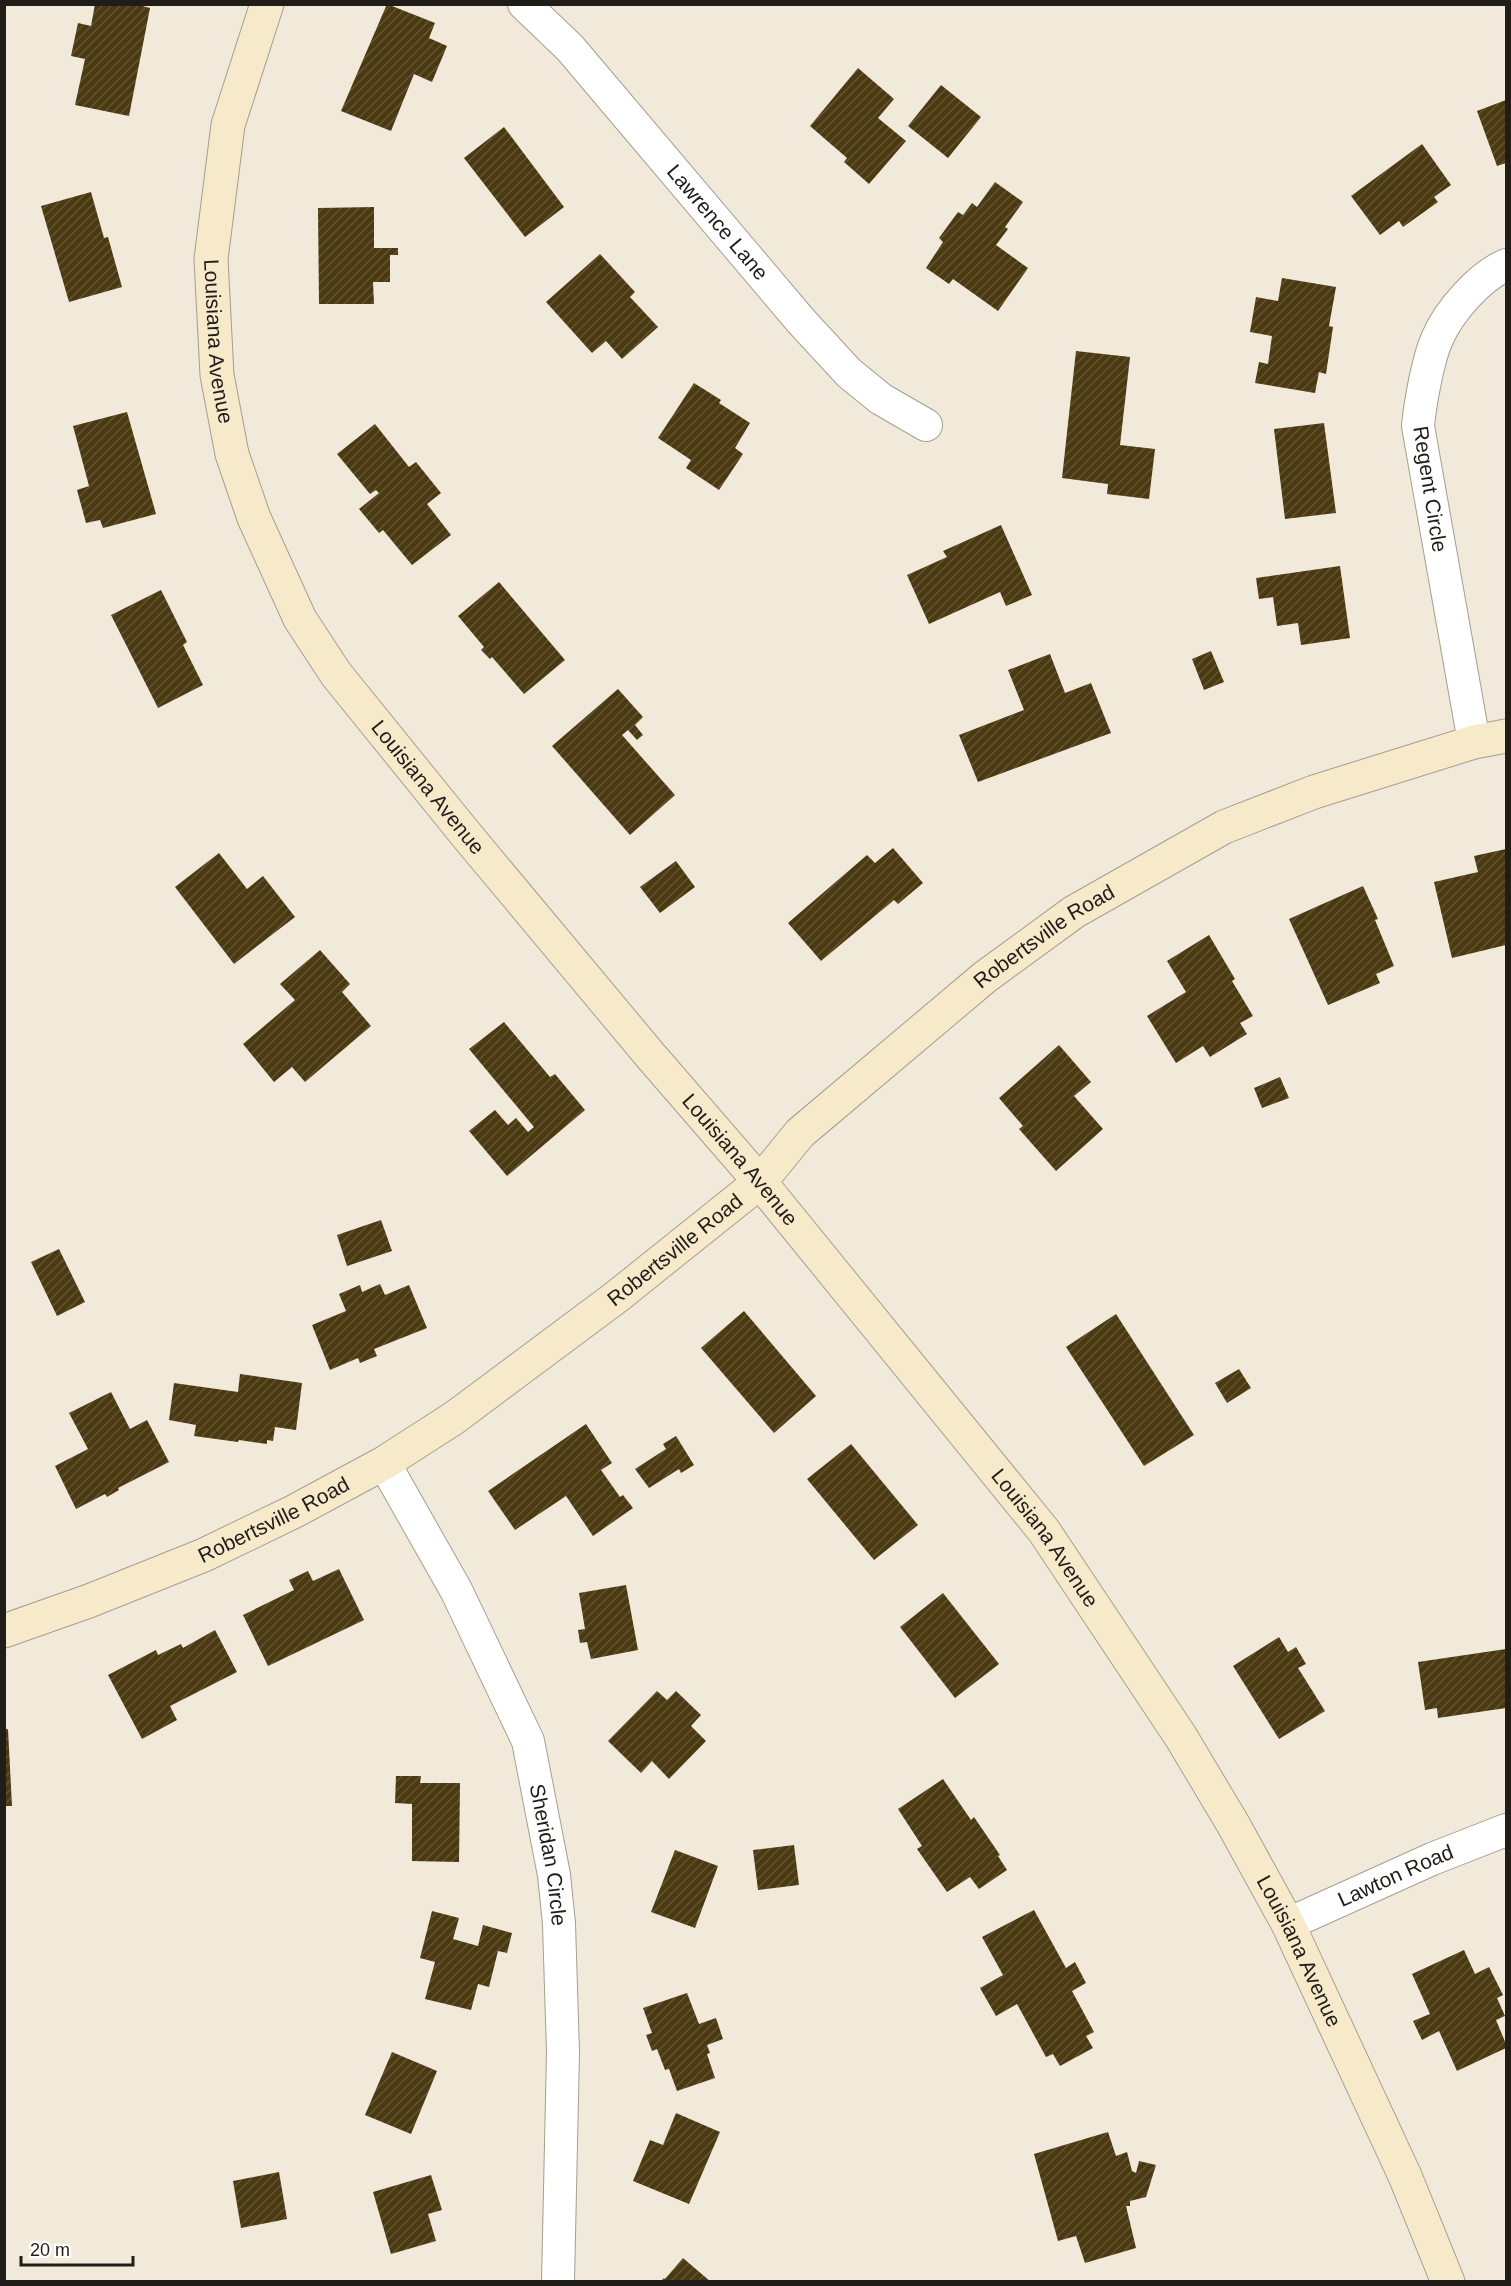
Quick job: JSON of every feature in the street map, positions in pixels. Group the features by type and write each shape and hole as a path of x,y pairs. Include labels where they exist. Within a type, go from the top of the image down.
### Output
{"street":[{"name":"Louisiana Avenue","path":"267,4 228,125 211,259 218,389 232,454 258,527 300,619 336,674 650,1055 760,1182 1044,1531 1181,1737 1233,1824 1288,1924 1405,2176 1448,2282"},
{"name":"Lawrence Lane","path":"524,4 570,48 801,321 849,373 881,399 926,425"},
{"name":"Regent Circle","path":"1474,742 1418,426 1436,339 1458,305 1495,270 1506,265"},
{"name":"Robertsville Road","path":"4,1631 89,1601 204,1555 295,1511 384,1463 454,1418 615,1298 760,1182 800,1133 985,977 1074,912 1224,827 1314,792 1474,742 1506,736"},
{"name":"Sheridan Circle","path":"384,1463 456,1590 528,1741 554,1875 559,1924 563,2062 558,2282"},
{"name":"Lawton Road","path":"1288,1924 1432,1859 1506,1830"}],"building":[{"path":"95,4 135,4 150,8 129,116 75,105 85,59 71,56 78,23 91,26"},
{"path":"387,4 435,23 429,38 447,46 432,82 414,74 391,131 341,111"},
{"path":"858,68 894,99 878,118 906,141 869,184 844,162 847,158 810,126"},
{"path":"941,85 981,117 948,158 908,126"},
{"path":"1506,100 1506,163 1497,166 1477,111"},
{"path":"504,127 564,207 525,237 464,158"},
{"path":"1422,144 1451,185 1434,197 1438,202 1403,227 1399,221 1380,235 1351,196"},
{"path":"995,182 1023,202 1005,227 1008,229 996,245 1028,268 998,311 953,279 949,284 926,268 943,242 939,238 958,212 963,215 972,203 977,207"},
{"path":"91,192 104,238 108,237 122,287 69,302 41,206"},
{"path":"374,207 374,248 398,248 398,255 390,255 390,282 373,282 374,304 319,304 318,208"},
{"path":"600,254 635,292 630,297 658,327 622,359 606,341 592,353 546,302"},
{"path":"1282,278 1336,287 1329,326 1333,327 1326,374 1319,372 1315,393 1255,383 1259,362 1268,364 1272,336 1250,332 1256,297 1278,301"},
{"path":"1076,351 1130,357 1120,445 1155,449 1149,499 1107,494 1108,484 1062,478"},
{"path":"694,383 721,400 719,403 750,423 735,448 743,454 719,490 686,468 691,460 658,438"},
{"path":"127,412 156,514 103,528 100,520 86,523 77,490 89,486 73,426"},
{"path":"1324,423 1336,513 1285,519 1274,429"},
{"path":"375,424 409,467 416,462 441,493 427,504 451,535 412,565 383,530 379,533 359,509 379,493 376,490 370,494 337,454"},
{"path":"1001,525 1032,595 1006,606 1000,592 929,624 907,575 947,557 943,551"},
{"path":"1340,566 1350,638 1301,645 1298,623 1277,626 1273,597 1259,599 1256,578"},
{"path":"499,582 565,660 524,694 492,657 490,659 481,650 484,647 458,616"},
{"path":"161,590 187,642 183,645 203,685 158,708 111,615"},
{"path":"1211,651 1224,682 1204,690 1192,659"},
{"path":"1050,654 1065,693 1091,683 1111,733 978,782 959,735 1024,710 1008,670"},
{"path":"618,689 643,717 635,725 643,735 637,740 628,730 622,735 675,795 630,835 552,746"},
{"path":"893,848 923,883 898,904 894,900 821,961 788,923 867,855 875,863"},
{"path":"1506,849 1506,945 1452,958 1434,882 1478,872 1474,856"},
{"path":"219,853 247,889 263,876 295,917 234,964 175,887"},
{"path":"676,861 695,887 660,913 640,887"},
{"path":"1363,886 1378,919 1375,920 1394,966 1376,974 1380,983 1328,1005 1289,919"},
{"path":"1209,935 1235,979 1232,981 1253,1016 1240,1023 1247,1034 1210,1057 1203,1046 1176,1063 1147,1016 1186,992 1167,961"},
{"path":"320,950 350,984 342,992 371,1026 305,1082 292,1067 274,1082 243,1044 295,1000 280,984"},
{"path":"504,1022 550,1077 555,1074 585,1110 507,1176 469,1131 495,1110 508,1125 516,1118 528,1132 534,1127 469,1049"},
{"path":"1059,1045 1091,1082 1074,1096 1103,1129 1056,1171 1019,1129 1023,1126 999,1098"},
{"path":"1280,1077 1289,1098 1262,1108 1254,1088"},
{"path":"381,1220 392,1251 347,1266 337,1235"},
{"path":"59,1249 85,1302 57,1316 31,1262"},
{"path":"380,1284 385,1295 409,1285 427,1328 374,1349 377,1356 360,1363 358,1358 330,1370 312,1325 346,1311 339,1294 360,1285 362,1292"},
{"path":"744,1311 816,1396 774,1433 701,1348"},
{"path":"1116,1314 1194,1435 1144,1466 1066,1347"},
{"path":"1239,1369 1251,1388 1227,1403 1215,1383"},
{"path":"240,1374 302,1383 296,1430 275,1427 273,1441 267,1440 267,1444 239,1440 238,1442 194,1436 196,1425 169,1420 174,1383 238,1392"},
{"path":"111,1392 130,1429 147,1420 169,1462 118,1488 119,1490 107,1497 105,1494 76,1509 55,1466 88,1449 69,1413"},
{"path":"586,1424 612,1463 601,1470 620,1497 623,1495 633,1508 593,1536 566,1496 515,1530 488,1491"},
{"path":"676,1436 694,1465 681,1473 679,1469 649,1488 635,1469 666,1449 663,1444"},
{"path":"851,1444 918,1525 874,1560 807,1479"},
{"path":"339,1569 364,1620 268,1666 243,1615 294,1590 289,1580 308,1571 313,1581"},
{"path":"626,1585 638,1650 591,1659 587,1642 580,1643 578,1630 585,1629 579,1593"},
{"path":"943,1593 999,1664 955,1698 900,1627"},
{"path":"215,1630 237,1672 170,1706 177,1720 142,1739 108,1675 156,1650 158,1655 181,1644 183,1648"},
{"path":"1279,1637 1288,1652 1296,1647 1306,1664 1298,1668 1325,1711 1279,1739 1233,1666"},
{"path":"1506,1649 1506,1708 1438,1718 1437,1708 1425,1710 1418,1662"},
{"path":"657,1691 667,1700 676,1691 701,1715 691,1726 706,1741 669,1779 652,1761 641,1773 608,1741"},
{"path":"4,1729 8,1729 12,1806 4,1806"},
{"path":"396,1776 421,1776 420,1783 460,1783 459,1862 412,1861 412,1804 395,1803"},
{"path":"943,1779 971,1820 974,1817 1000,1855 998,1856 1007,1870 979,1889 970,1877 947,1892 917,1849 922,1846 898,1809"},
{"path":"794,1845 799,1885 758,1890 753,1850"},
{"path":"675,1850 718,1866 695,1928 651,1912"},
{"path":"1034,1910 1066,1968 1075,1962 1086,1983 1072,1991 1094,2032 1086,2036 1093,2048 1060,2066 1053,2054 1046,2057 1017,2004 996,2016 980,1988 1003,1975 982,1937"},
{"path":"432,1911 459,1918 453,1939 478,1946 483,1925 512,1933 507,1953 498,1951 489,1987 478,1984 471,2010 425,1999 435,1962 420,1958"},
{"path":"1464,1950 1475,1974 1489,1967 1503,1995 1497,1998 1505,2016 1496,2020 1506,2048 1457,2071 1439,2031 1422,2040 1413,2021 1430,2014 1412,1974"},
{"path":"687,1993 699,2024 716,2018 723,2039 707,2045 710,2053 707,2054 715,2078 677,2091 669,2069 665,2070 657,2049 652,2051 646,2035 652,2033 643,2008"},
{"path":"392,2052 437,2071 411,2134 365,2115"},
{"path":"676,2113 720,2132 689,2204 633,2181 650,2140 663,2145"},
{"path":"1108,2132 1116,2156 1127,2152 1132,2171 1136,2173 1139,2161 1156,2165 1146,2197 1130,2201 1130,2206 1126,2206 1136,2248 1085,2263 1076,2236 1058,2241 1034,2154"},
{"path":"279,2172 287,2219 241,2228 233,2181"},
{"path":"431,2175 442,2210 428,2214 436,2241 391,2254 373,2192"},
{"path":"683,2258 711,2282 660,2282"}]}
